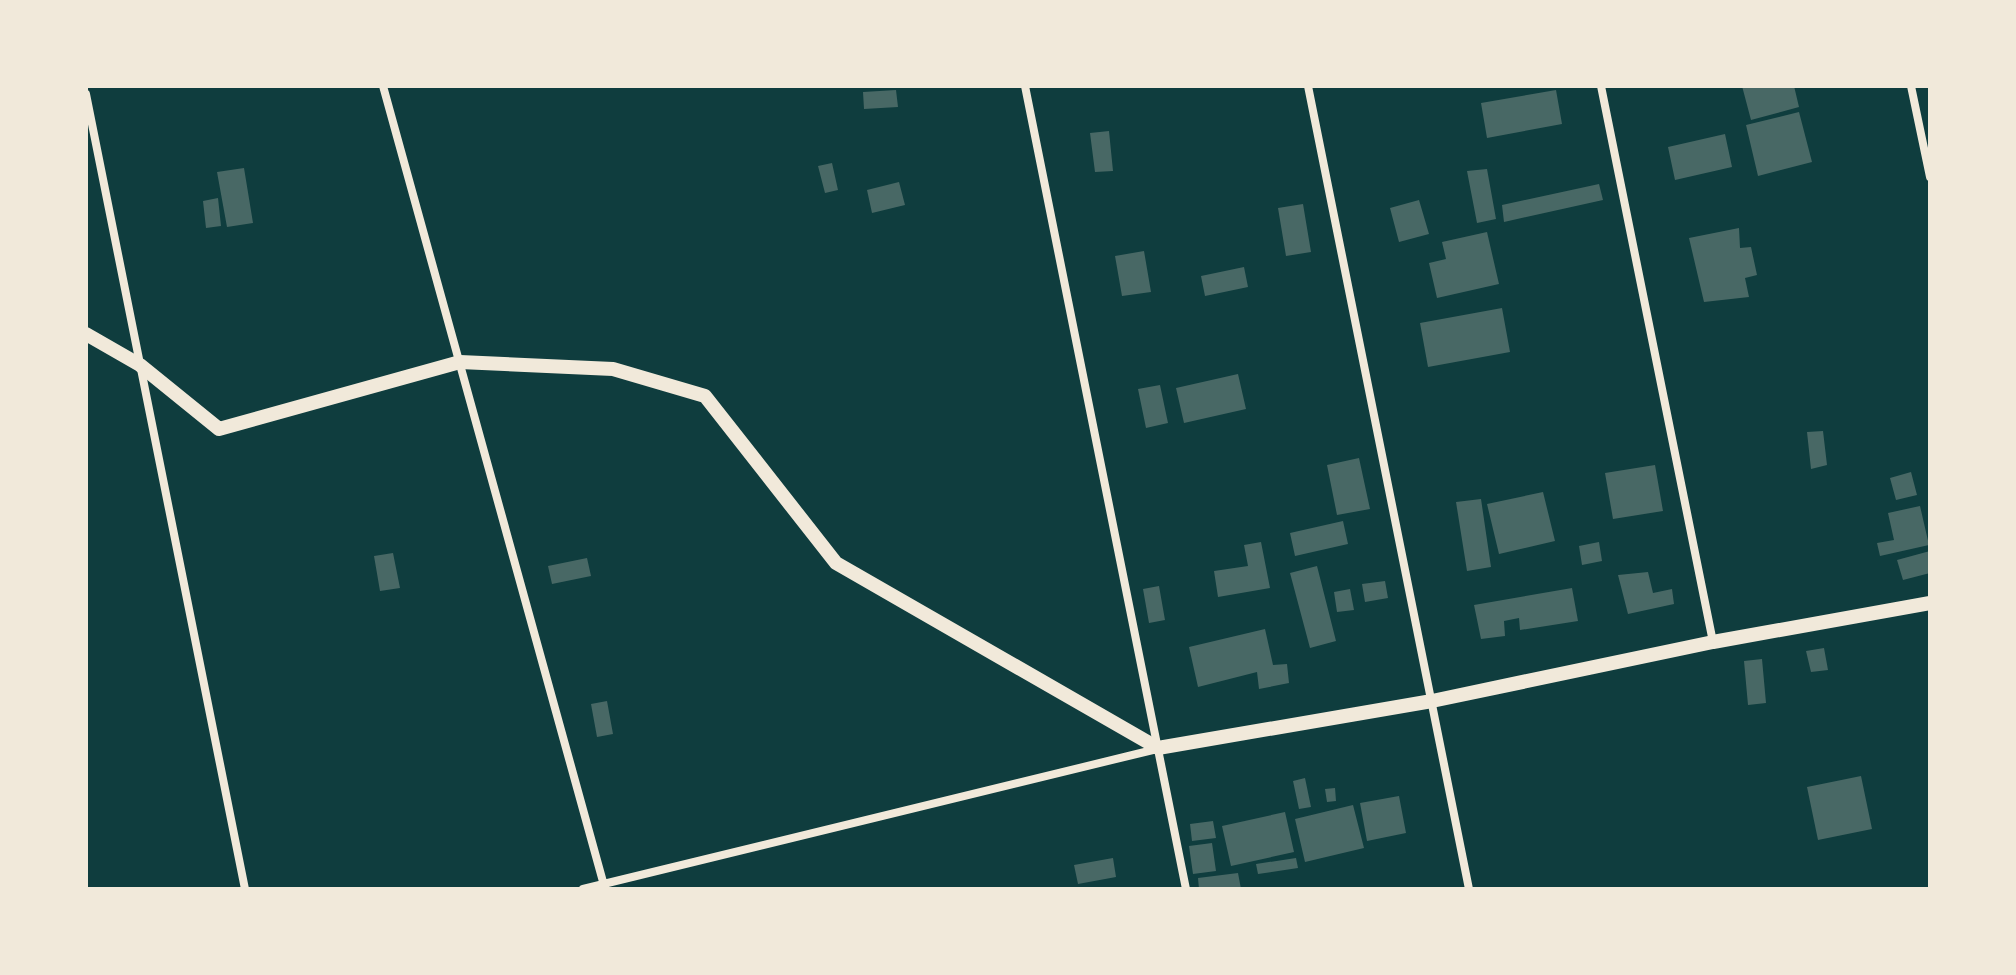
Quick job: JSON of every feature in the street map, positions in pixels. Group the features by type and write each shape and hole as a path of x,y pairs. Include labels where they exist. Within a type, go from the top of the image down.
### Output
{"street":[{"path":"383,86 605,887"},
{"path":"1025,86 1186,889"},
{"path":"1308,86 1469,889"},
{"path":"1601,86 1713,642"},
{"path":"1911,86 1930,177"},
{"path":"86,94 245,889"},
{"path":"86,334 140,365 219,429 460,362 613,369 705,396 836,563 1158,748"},
{"path":"583,889 605,887 1158,748 1432,701 1713,642 1930,603"}],"building":[{"path":"1742,86 1794,86 1799,107 1751,120"},
{"path":"896,90 898,107 864,109 863,92"},
{"path":"1556,90 1562,124 1487,138 1481,103"},
{"path":"1799,112 1812,162 1758,176 1746,125"},
{"path":"1109,131 1113,171 1095,172 1090,133"},
{"path":"1725,134 1732,167 1675,180 1668,147"},
{"path":"832,163 838,190 825,193 818,166"},
{"path":"244,168 253,223 227,227 217,172"},
{"path":"1487,169 1496,219 1477,223 1467,171"},
{"path":"899,182 905,205 872,213 867,190"},
{"path":"1599,184 1603,200 1504,222 1502,205"},
{"path":"218,198 221,226 206,228 203,201"},
{"path":"1419,200 1429,234 1399,242 1390,208"},
{"path":"1303,204 1311,252 1286,256 1278,208"},
{"path":"1739,228 1740,248 1751,247 1757,275 1745,278 1749,297 1704,302 1689,238"},
{"path":"1487,232 1499,284 1437,298 1429,263 1446,259 1442,242"},
{"path":"1144,251 1151,292 1122,296 1115,256"},
{"path":"1244,267 1248,287 1205,296 1201,276"},
{"path":"1502,308 1510,352 1428,367 1420,323"},
{"path":"1238,374 1246,409 1184,423 1176,388"},
{"path":"1160,385 1168,423 1146,428 1138,389"},
{"path":"1823,431 1827,465 1811,469 1807,432"},
{"path":"1359,458 1370,509 1337,515 1327,465"},
{"path":"1655,465 1663,511 1613,519 1605,473"},
{"path":"1911,472 1917,495 1896,500 1890,478"},
{"path":"1543,492 1555,541 1499,554 1487,504"},
{"path":"1481,499 1491,567 1467,571 1456,502"},
{"path":"1920,506 1929,545 1880,556 1877,543 1894,540 1888,513"},
{"path":"1343,521 1348,544 1295,556 1290,533"},
{"path":"1261,542 1270,588 1218,597 1214,571 1248,566 1244,545"},
{"path":"1599,542 1602,561 1582,565 1579,546"},
{"path":"1930,551 1930,573 1903,580 1897,560"},
{"path":"393,553 400,588 380,591 374,556"},
{"path":"587,558 591,576 552,584 548,566"},
{"path":"1317,566 1336,641 1310,648 1290,573"},
{"path":"1648,572 1653,593 1672,589 1674,604 1628,614 1618,575"},
{"path":"1385,581 1388,598 1365,602 1362,584"},
{"path":"1159,586 1165,620 1149,623 1143,589"},
{"path":"1572,588 1578,621 1520,630 1519,618 1504,621 1505,636 1481,639 1474,605"},
{"path":"1350,589 1354,610 1337,612 1334,592"},
{"path":"1265,629 1273,665 1287,664 1289,683 1259,689 1257,672 1198,687 1189,647"},
{"path":"1824,648 1828,670 1811,672 1806,651"},
{"path":"1762,659 1766,703 1748,705 1744,661"},
{"path":"607,701 613,734 597,737 591,704"},
{"path":"1861,776 1872,829 1818,840 1807,787"},
{"path":"1305,778 1311,807 1299,809 1293,781"},
{"path":"1335,788 1336,801 1327,802 1325,789"},
{"path":"1399,796 1406,833 1367,841 1360,803"},
{"path":"1353,805 1364,848 1305,862 1295,819"},
{"path":"1285,812 1294,852 1231,866 1222,826"},
{"path":"1213,821 1216,838 1192,841 1190,824"},
{"path":"1212,843 1216,871 1193,874 1189,846"},
{"path":"1113,858 1116,877 1078,884 1074,865"},
{"path":"1296,858 1298,868 1258,874 1256,864"},
{"path":"1238,873 1241,889 1199,889 1198,878"}]}
